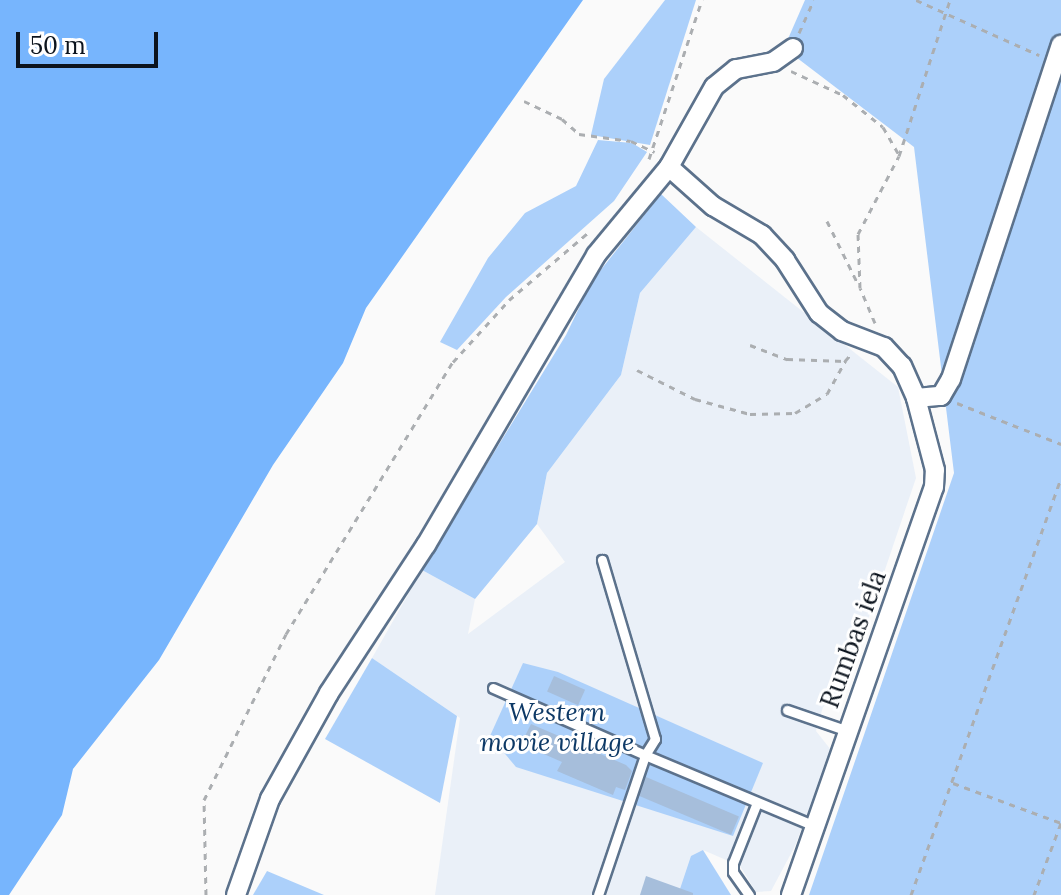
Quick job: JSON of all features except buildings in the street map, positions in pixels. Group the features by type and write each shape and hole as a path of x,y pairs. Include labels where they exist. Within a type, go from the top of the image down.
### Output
{"street":[{"path":"236,895 270,799 329,693 402,585 596,255 669,167 714,87 736,69 773,62 793,48"},
{"path":"916,398 941,396 1058,53"},
{"path":"669,167 713,206 762,235 785,260 819,313 861,340 884,347"},
{"name":"Rumbas iela","path":"791,895 934,487 935,470 916,398 902,366 884,347"}],"lane":[{"path":"598,895 645,755 655,739 602,560"},
{"path":"493,688 756,805 815,826"},
{"path":"787,710 848,731"},
{"path":"749,895 733,872 733,863 756,805"}],"path":[{"path":"647,163 702,0"},
{"path":"793,48 814,0"},
{"path":"916,0 1058,53"},
{"path":"860,288 858,234 899,156 950,0"},
{"path":"773,62 843,95 883,127 899,156"},
{"path":"524,101 562,119 579,134 647,147"},
{"path":"827,221 860,288 884,347"},
{"path":"206,895 204,800 286,634 453,362 509,300 591,230"},
{"path":"637,370 695,399 750,414 795,413 827,394 861,340"},
{"path":"750,345 787,359 845,361"},
{"path":"941,396 1061,444"},
{"path":"911,895 1061,479"},
{"path":"952,783 1061,823 1034,895"}],"shaded area":[{"path":"696,227 898,387 916,478 845,688 823,707 816,731 831,750 795,846 771,891 756,892 740,866 703,850 678,895 435,895 460,718 372,658 422,570 475,599 468,634 565,562 537,524 547,473 621,375 640,293"}],"green space":[{"path":"665,0 696,0 650,145 591,135 604,79"},
{"path":"805,0 1061,0 1061,895 809,895 954,473 914,147 784,48"},
{"path":"598,140 632,143 647,152 614,201 506,297 457,350 440,342 488,258 525,213 576,186"},
{"path":"661,194 696,227 640,293 621,375 547,473 537,524 475,599 422,570 566,335 592,281"},
{"path":"372,658 457,716 440,803 325,739"},
{"name":"Western movie village","path":"523,663 558,672 763,763 733,836 516,767 490,736"},
{"path":"703,850 731,895 678,895 691,856"},
{"path":"267,871 324,895 253,895"}],"water":[{"path":"0,0 583,0 366,308 343,363 273,465 159,660 73,769 62,815 9,895 0,895"}]}
